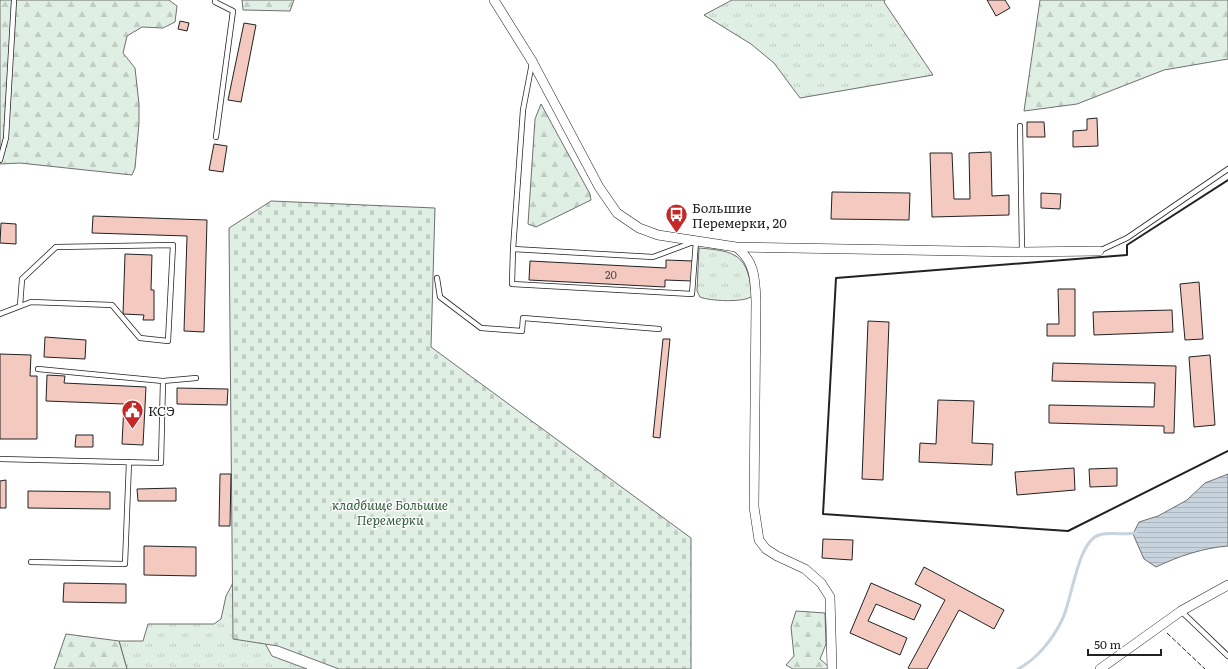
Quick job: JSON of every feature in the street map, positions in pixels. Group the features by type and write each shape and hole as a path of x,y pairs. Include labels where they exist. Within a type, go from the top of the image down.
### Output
{"street":[{"path":"494,0 532,61 599,187 617,213 630,223 648,232 736,247 1022,252 1099,251"},
{"path":"736,247 748,258 754,274 756,301 754,507 759,540 766,549 777,556 805,569 821,583 830,597 832,669"},
{"path":"1100,669 1181,611 1228,585"}],"lane":[{"path":"0,160 6,138 14,0"},
{"path":"215,0 215,2 233,11 216,138"},
{"path":"514,249 653,257 696,240 692,294 512,284 514,249 523,110 532,61"},
{"path":"1020,126 1022,252"},
{"path":"1099,251 1127,238 1228,169"},
{"path":"0,314 31,302 112,305 140,338 168,341 172,245 56,247 22,278 20,306"},
{"path":"437,278 440,297 481,328 522,331 523,318 659,329"},
{"path":"38,369 163,380 196,378"},
{"path":"0,459 161,463 163,380"},
{"path":"31,562 125,564 129,462"},
{"path":"1181,611 1228,656"}],"green space":[{"path":"0,0 169,0 177,6 175,22 163,28 142,27 127,36 123,53 135,68 139,104 135,168 132,175 20,163 0,164"},
{"path":"242,0 294,0 290,11 243,10"},
{"path":"732,0 885,0 884,2 933,75 800,98 774,63 751,44 704,15"},
{"path":"1040,0 1228,0 1228,59 1164,70 1077,104 1024,111"},
{"path":"541,104 590,194 591,200 536,227 528,224 535,119"},
{"name":"кладбище Большие Перемерки","path":"271,201 435,208 431,347 691,538 691,669 339,669 278,646 233,639 229,228"},
{"path":"699,248 723,251 738,258 747,272 752,296 742,300 727,301 711,300 700,297 697,291"},
{"path":"243,564 255,625 272,656 307,669 127,669 119,641 143,641 148,624 214,624 221,619 226,596"},
{"path":"796,611 825,613 826,644 820,659 828,666 827,669 793,669 786,665 794,656 791,627"},
{"path":"66,634 119,641 127,669 54,669"}],"shaded area":[{"path":"1228,474 1228,546 1191,553 1156,567 1144,559 1133,534 1139,522 1158,516 1187,500 1205,483"}],"building":[{"path":"987,0 1005,0 1010,8 996,16"},
{"path":"180,21 189,23 187,31 178,29"},
{"path":"244,23 256,25 241,102 228,100"},
{"path":"1097,118 1098,146 1073,147 1073,131 1087,130 1087,119"},
{"path":"1027,122 1044,122 1045,137 1027,137"},
{"path":"214,144 227,146 223,172 209,170"},
{"path":"991,152 992,196 1009,195 1009,215 932,217 930,153 952,153 954,199 970,199 969,153"},
{"path":"832,192 910,193 909,220 831,219"},
{"path":"1041,193 1061,194 1060,209 1041,208"},
{"path":"93,216 207,220 204,332 184,331 187,236 92,233"},
{"path":"1,223 16,224 16,244 0,243"},
{"path":"125,254 152,255 151,290 154,290 154,320 143,320 144,315 123,314"},
{"path":"666,260 693,261 692,281 665,280 665,287 529,280 530,261 666,268"},
{"path":"1199,282 1203,339 1185,340 1180,284"},
{"path":"1058,289 1075,289 1075,336 1047,336 1047,324 1059,324"},
{"path":"1172,310 1173,332 1094,335 1093,312"},
{"path":"868,321 889,322 883,480 862,479"},
{"path":"45,337 86,340 85,359 44,357"},
{"path":"663,339 670,339 660,438 653,437"},
{"path":"0,354 31,355 30,376 37,376 37,439 0,439"},
{"path":"1210,355 1215,425 1194,427 1189,357"},
{"path":"1053,363 1176,366 1174,433 1164,433 1164,426 1049,423 1049,405 1154,407 1155,383 1052,381"},
{"path":"47,375 65,376 64,383 146,387 143,445 122,444 124,404 46,401"},
{"path":"177,388 228,389 227,405 177,404"},
{"path":"938,400 974,401 972,443 993,444 992,465 919,462 920,443 936,444"},
{"path":"76,435 93,435 93,447 75,447"},
{"path":"1074,468 1075,490 1017,495 1015,472"},
{"path":"1117,468 1117,486 1090,487 1089,469"},
{"path":"220,474 231,474 230,526 219,526"},
{"path":"6,480 6,508 0,508 0,481"},
{"path":"176,488 176,501 138,501 137,489"},
{"path":"28,491 110,492 110,509 28,508"},
{"path":"823,539 853,540 852,560 822,558"},
{"path":"144,546 196,547 196,576 144,575"},
{"path":"924,567 1004,610 994,629 959,610 927,669 910,669 908,668 945,600 915,584"},
{"path":"64,583 126,584 126,603 63,602"},
{"path":"871,583 921,605 914,620 876,604 868,621 907,638 900,655 850,633"}],"waterway":[{"path":"1018,669 1032,660 1044,648 1058,627 1066,611 1080,560 1085,549 1092,540 1103,534 1136,533"}],"fence":[{"path":"1167,633 1205,669"}],"wall":[{"path":"1228,180 1127,245 1127,255 836,278 823,514 1068,531 1228,451"}],"place":[{"name":"Большие Перемерки, 20","path":"676,234"},
{"name":"КСЭ","path":"132,430"}]}
